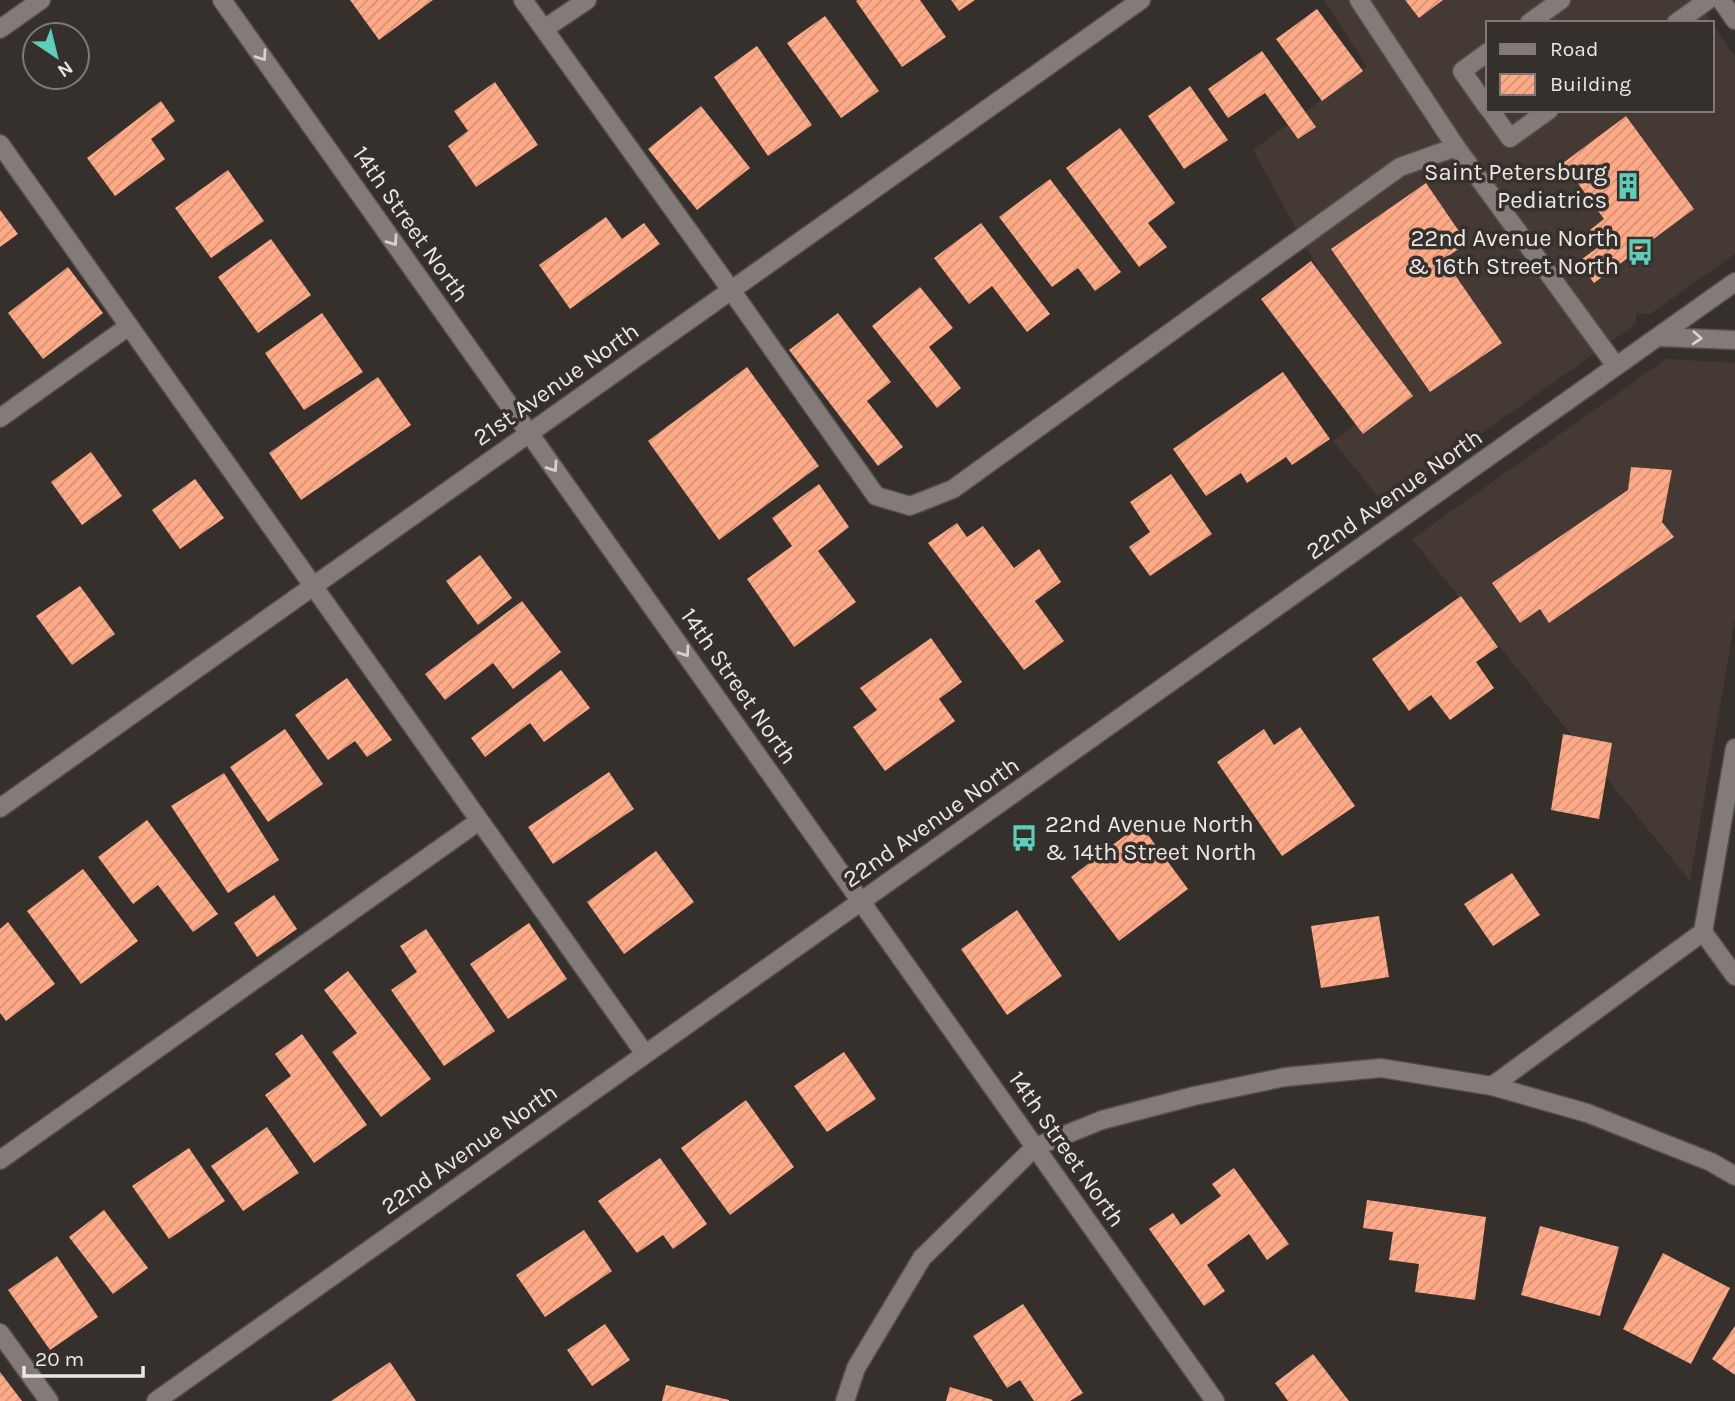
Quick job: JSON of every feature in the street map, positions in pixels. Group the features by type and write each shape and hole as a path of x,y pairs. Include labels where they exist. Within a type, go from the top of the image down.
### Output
{"street":[{"path":"0,29 41,0"},
{"name":"14th Street North","path":"222,0 1215,1401"},
{"path":"523,0 876,496 910,506 953,489 1400,167 1456,147"},
{"path":"544,29 587,0"},
{"name":"21st Avenue North","path":"0,808 1141,0"},
{"path":"1359,0 1456,147 1616,366"},
{"path":"1532,21 1561,0"},
{"path":"1679,21 1709,0"},
{"path":"1721,0 1735,20"},
{"path":"1486,53 1462,71 1486,105"},
{"path":"1491,112 1510,138 1546,112"},
{"path":"0,144 645,1054"},
{"name":"22nd Avenue North","path":"156,1401 1735,282"},
{"path":"0,418 130,326"},
{"path":"1658,337 1735,340"},
{"path":"1492,1086 1703,932 1735,748"},
{"path":"0,1160 479,821"},
{"path":"1703,932 1735,976"},
{"path":"845,1401 856,1368 922,1258 1035,1147 1102,1120 1194,1096 1285,1077 1381,1068 1492,1086 1587,1113 1711,1162 1735,1176"},
{"path":"0,1333 49,1401"}],"shaded area":[{"path":"1324,0 1696,0 1711,21 1486,21 1486,112 1714,112 1714,27 1735,56 1735,254 1650,314 1636,313 1636,324 1383,503 1333,441 1390,400 1253,150 1367,67"},
{"path":"1666,359 1735,363 1735,618 1690,881 1412,539"}],"building":[{"path":"350,0 433,0 379,40"},
{"path":"920,0 946,37 902,67 856,1"},
{"path":"951,0 975,0 959,11"},
{"path":"1405,0 1443,0 1419,18"},
{"path":"1317,9 1363,71 1322,101 1276,39"},
{"path":"825,16 879,91 841,118 787,43"},
{"path":"757,46 812,125 768,156 714,77"},
{"path":"1262,51 1316,127 1298,139 1265,93 1228,118 1208,89"},
{"path":"495,82 538,145 476,187 448,146 468,131 454,111"},
{"path":"1190,86 1228,140 1184,169 1148,116"},
{"path":"161,101 175,121 151,139 165,159 115,196 87,158"},
{"path":"701,106 750,168 697,210 648,149"},
{"name":"Saint Petersburg Pediatrics","path":"1626,116 1694,209 1594,283 1578,262 1601,245 1590,230 1604,219 1563,163"},
{"path":"1120,128 1175,203 1148,223 1167,247 1139,267 1066,168"},
{"path":"228,170 264,221 211,258 175,208"},
{"path":"1050,179 1121,272 1095,291 1078,268 1052,287 999,217"},
{"path":"1426,183 1467,243 1444,259 1502,343 1430,392 1331,249"},
{"path":"0,210 18,234 0,247"},
{"path":"606,217 622,239 644,223 660,244 570,309 539,265"},
{"path":"981,223 1050,314 1027,332 992,286 969,304 934,258"},
{"path":"271,239 311,295 258,333 218,277"},
{"path":"1311,261 1413,396 1363,434 1261,299"},
{"path":"68,267 103,313 43,359 8,313"},
{"path":"920,287 953,328 929,347 961,388 937,408 872,326"},
{"path":"322,313 363,372 304,410 265,353"},
{"path":"838,313 891,382 867,401 903,447 878,466 789,350"},
{"path":"747,367 819,466 719,540 648,441"},
{"path":"1283,372 1330,439 1292,465 1286,457 1247,483 1241,473 1206,496 1173,449"},
{"path":"378,377 411,425 301,500 269,453"},
{"path":"91,452 122,496 82,525 51,482"},
{"path":"1631,467 1672,470 1662,522 1674,537 1549,623 1540,609 1520,623 1492,583 1628,490"},
{"path":"1171,474 1212,534 1150,576 1129,547 1150,532 1130,502"},
{"path":"195,479 224,518 180,549 152,510"},
{"path":"819,484 849,527 818,551 856,602 794,647 747,579 792,546 772,518"},
{"path":"957,523 967,537 983,526 1014,568 1039,549 1061,582 1035,601 1064,641 1024,670 928,543"},
{"path":"480,555 512,598 478,625 446,581"},
{"path":"80,586 115,634 72,665 36,616"},
{"path":"1461,596 1498,647 1476,662 1494,688 1450,720 1431,695 1409,711 1372,659"},
{"path":"522,601 561,652 513,689 493,663 445,700 425,674"},
{"path":"931,638 962,682 939,699 955,721 885,771 853,727 877,710 860,688"},
{"path":"561,670 590,708 544,742 530,723 485,757 471,738"},
{"path":"347,678 392,740 367,757 355,741 328,760 295,715"},
{"path":"1300,727 1355,806 1282,856 1217,762 1264,729 1274,745"},
{"path":"285,729 323,784 268,822 230,767"},
{"path":"1563,734 1612,743 1599,819 1551,810"},
{"path":"609,772 634,809 553,864 528,827"},
{"path":"224,773 279,860 228,893 171,806"},
{"path":"147,820 218,914 193,932 158,885 133,904 98,857"},
{"path":"1140,824 1188,889 1119,941 1071,877"},
{"path":"656,851 694,902 624,954 587,902"},
{"path":"83,869 138,941 81,984 27,911"},
{"path":"1512,873 1540,915 1493,946 1464,904"},
{"path":"274,895 297,929 257,957 234,923"},
{"path":"1017,910 1062,976 1007,1015 961,949"},
{"path":"1379,916 1389,977 1321,988 1311,926"},
{"path":"8,922 55,984 6,1021 0,1013 0,929"},
{"path":"529,923 567,979 508,1019 470,964"},
{"path":"426,929 495,1031 444,1066 391,990 417,972 400,946"},
{"path":"348,971 431,1079 381,1117 332,1052 357,1033 324,990"},
{"path":"302,1034 367,1125 314,1163 265,1095 291,1076 275,1054"},
{"path":"844,1052 876,1099 827,1132 794,1086"},
{"path":"746,1100 794,1167 730,1215 681,1148"},
{"path":"267,1127 299,1173 243,1211 211,1166"},
{"path":"189,1148 225,1201 169,1239 132,1186"},
{"path":"660,1158 707,1224 673,1249 663,1235 637,1253 598,1201"},
{"path":"1234,1168 1289,1244 1267,1260 1249,1234 1207,1265 1225,1291 1204,1306 1149,1229 1173,1213 1181,1225 1221,1196 1212,1184"},
{"path":"1367,1200 1486,1217 1475,1300 1415,1292 1419,1264 1389,1260 1393,1232 1363,1228"},
{"path":"104,1210 148,1268 113,1294 69,1237"},
{"path":"1540,1226 1619,1247 1600,1316 1521,1295"},
{"path":"584,1230 612,1271 545,1317 516,1275"},
{"path":"1663,1253 1730,1288 1691,1364 1623,1329"},
{"path":"57,1256 98,1317 50,1350 8,1290"},
{"path":"1023,1304 1083,1393 1070,1401 1034,1401 1020,1380 1007,1388 973,1336"},
{"path":"605,1324 630,1360 592,1386 567,1350"},
{"path":"1735,1326 1735,1375 1712,1359"},
{"path":"1313,1354 1349,1401 1288,1401 1275,1383"},
{"path":"390,1362 416,1401 331,1401"},
{"path":"0,1372 22,1401 0,1401"},
{"path":"666,1385 729,1400 729,1401 662,1401"},
{"path":"950,1387 993,1400 946,1401"}],"place":[{"name":"Saint Petersburg Pediatrics","path":"1628,186"},
{"name":"22nd Avenue North & 16th Street North","path":"1640,252"},
{"name":"22nd Avenue North & 14th Street North","path":"1024,838"}]}
